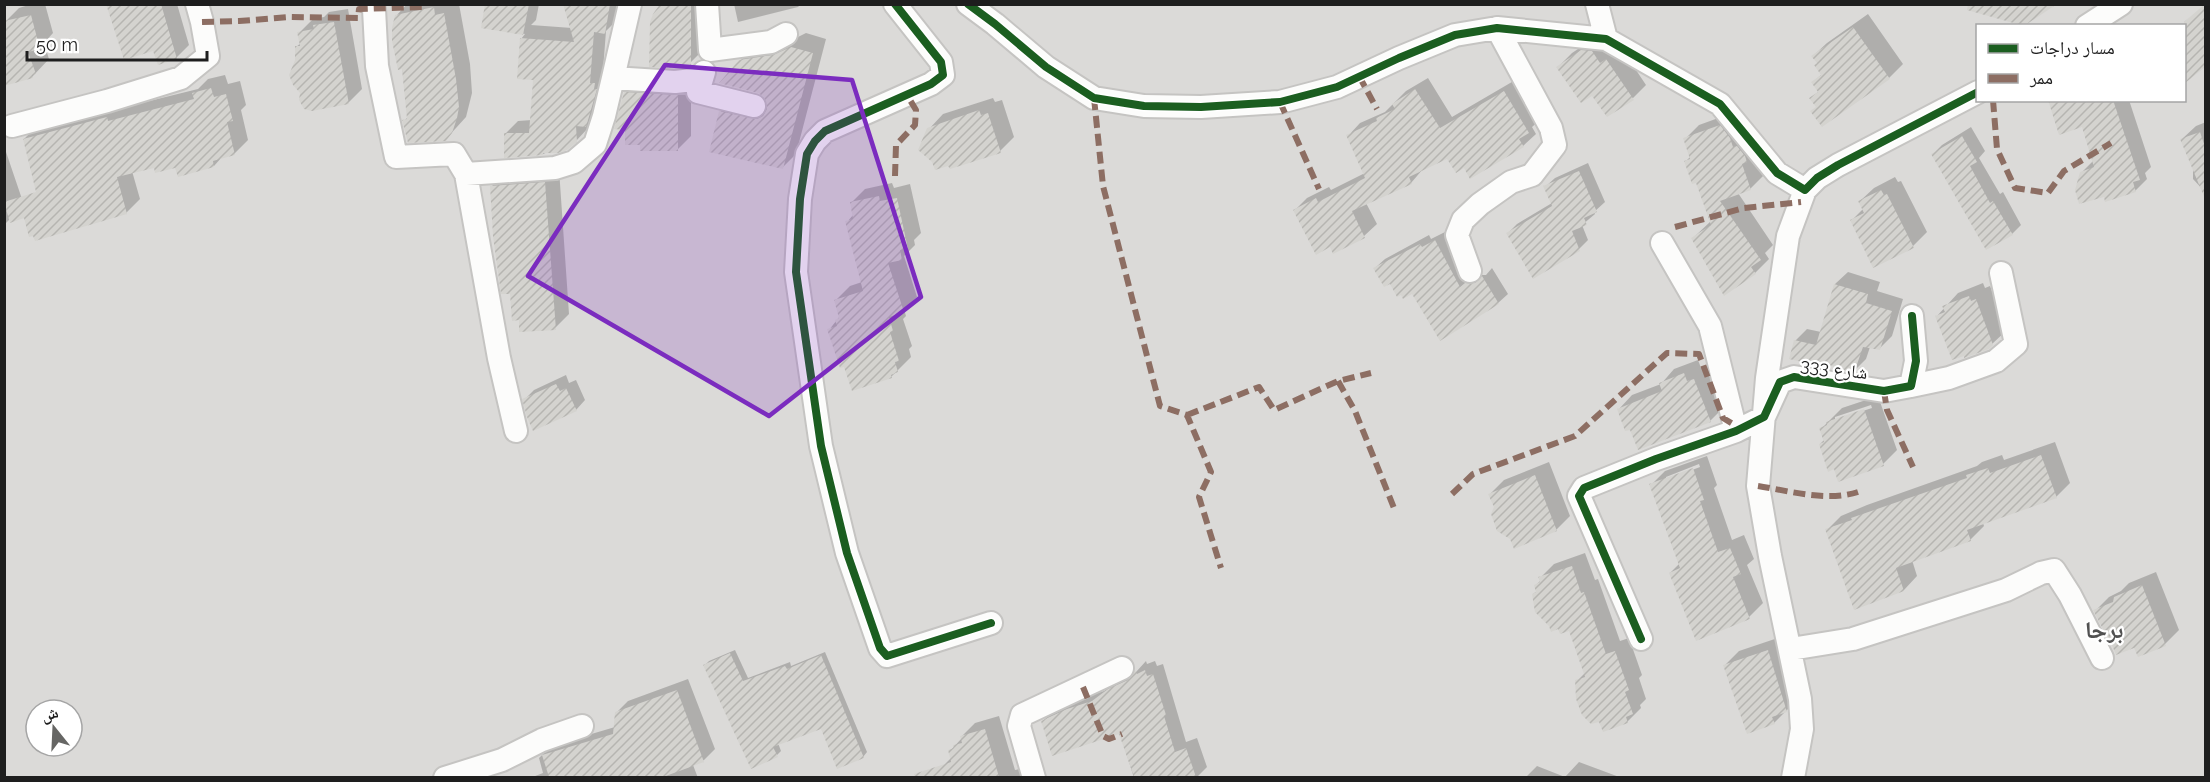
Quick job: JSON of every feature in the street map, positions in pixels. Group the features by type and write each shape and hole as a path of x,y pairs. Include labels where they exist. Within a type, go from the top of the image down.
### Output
{"street":[{"path":"12,126 107,101 181,78 207,56 197,4"},
{"path":"466,174 555,168 574,162 595,144 604,116 630,4"},
{"path":"707,4 710,50 698,92 754,106"},
{"path":"895,4 941,62 943,75 931,84 825,131 807,154 800,199 796,272 821,446 847,553 880,648 887,656 991,623"},
{"path":"968,4 1046,67 1094,98 1144,106 1201,107 1280,102 1337,87 1455,35 1497,28 1606,39 1720,104 1777,173 1805,190"},
{"path":"1597,4 1606,39"},
{"path":"2090,24 2121,4"},
{"path":"374,9 377,66 396,157 454,154 466,174 499,358 516,431"},
{"path":"1470,271 1457,235 1463,220 1480,204 1511,182 1532,175 1555,145 1551,128 1497,28"},
{"path":"710,50 771,42 786,33"},
{"path":"613,78 675,82 702,79"},
{"path":"1794,777 1802,729 1800,699 1758,486 1767,378 1788,236 1805,190 1817,178 1976,93"},
{"path":"1662,243 1710,326 1736,431"},
{"name":"شارع 333","path":"1764,417 1780,382 1794,377 1884,391 1949,378 1996,360 2016,344 2001,273"},
{"path":"1911,386 1916,361 1912,315"},
{"path":"1641,639 1580,496 1584,488 1736,431 1764,417"},
{"path":"1791,649 1852,639 2006,590 2040,573 2054,570 2070,595 2102,658"},
{"path":"1034,777 1019,726 1022,715 1122,668"},
{"path":"445,777 502,760 542,740 582,726"}],"highlighted area":[{"path":"665,65 852,80 921,297 769,416 528,276"}],"shaded area":[{"path":"5,5 2205,5 2205,777 5,777"}],"building":[{"path":"106,4 161,4 177,59 158,65 153,51 124,60"},
{"path":"485,4 529,4 523,35 481,28"},
{"path":"563,4 610,4 605,34 594,32 590,83 595,83 594,89 597,89 586,127 576,126 577,142 567,150 558,153 543,153 543,155 504,158 504,133 529,133 533,80 517,79 520,38 574,42"},
{"path":"660,4 691,4 691,65 678,65 678,68 649,67 650,22"},
{"path":"1968,4 2057,4 2027,24 2017,24 1967,10"},
{"path":"2205,4 2205,67 2186,82 2186,24 2184,22"},
{"path":"434,7 435,15 444,13 456,79 459,107 457,118 452,133 446,141 408,143 402,120 407,119 402,69 398,70 392,41 392,28 395,15"},
{"path":"31,15 40,49 28,52 36,74 32,75 33,78 4,86 4,21"},
{"path":"334,22 349,104 312,111 304,109 299,100 300,93 293,85 289,75 295,60 295,46 300,46 297,32 314,29 313,25"},
{"path":"1853,27 1890,79 1822,127 1810,111 1816,107 1809,98 1818,92 1811,82 1821,75 1814,65 1817,63 1811,56"},
{"path":"791,47 813,53 783,169 709,152 719,111 757,119 763,116 767,109 764,97 758,93 719,83 739,60 773,55"},
{"path":"1581,50 1592,51 1600,63 1606,59 1634,100 1607,117 1592,96 1581,103 1556,67"},
{"path":"211,88 214,97 226,94 233,121 227,122 235,155 213,161 214,167 178,177 175,168 155,173 154,168 117,177 127,214 35,241 33,236 29,237 24,218 10,223 4,202 36,192 23,139 107,117 108,121 194,99 192,93"},
{"path":"1415,89 1440,128 1504,91 1529,133 1519,139 1524,147 1470,179 1464,168 1456,173 1447,159 1409,177 1412,184 1352,211 1365,238 1333,254 1330,247 1316,255 1293,210 1316,198 1318,202 1365,178 1346,135 1377,121 1376,118 1395,109 1392,104"},
{"path":"624,92 678,95 678,151 640,151 640,145 625,145 625,130 614,129"},
{"path":"2049,102 2114,102 2140,180 2133,182 2136,192 2105,202 2104,197 2079,204 2075,190 2080,172 2094,167 2082,127 2059,135"},
{"path":"979,110 981,115 988,113 1001,153 950,169 948,166 935,170 932,162 918,150 927,128"},
{"path":"1720,125 1730,138 1733,147 1737,146 1745,156 1747,162 1742,164 1751,190 1720,201 1761,260 1751,267 1756,274 1724,296 1691,238 1711,225 1696,183 1692,184 1684,161 1690,159 1683,138"},
{"path":"2200,132 2205,147 2205,199 2180,139"},
{"path":"1962,136 1977,162 1970,166 1990,203 1993,201 2013,235 1986,250 1931,154"},
{"path":"1579,171 1597,212 1584,218 1587,225 1572,231 1580,251 1533,279 1506,233 1552,206 1543,186"},
{"path":"545,182 556,330 519,332 519,320 512,321 510,294 501,294 493,236 490,186"},
{"path":"1881,190 1884,195 1887,194 1914,248 1873,268 1850,220 1864,213 1858,201"},
{"path":"879,196 880,201 897,198 908,249 900,250 902,260 888,263 904,312 889,317 893,331 890,332 899,361 895,362 898,372 891,375 892,378 852,391 844,367 840,368 827,329 837,326 835,320 839,318 834,300 863,291 845,221 853,219 850,202"},
{"path":"1435,240 1460,287 1465,283 1475,283 1482,276 1499,304 1440,341 1412,294 1403,299 1401,295 1397,297 1390,284 1384,287 1373,268 1420,244 1422,247"},
{"path":"1834,284 1868,294 1866,303 1892,311 1880,350 1863,347 1854,373 1817,361 1816,365 1789,359 1794,340 1816,345"},
{"path":"1969,296 1971,301 1976,299 1993,345 1989,349 1952,360 1935,316 1945,312 1942,306"},
{"path":"1684,373 1687,381 1694,379 1711,422 1638,450 1630,430 1625,431 1617,409 1662,391 1659,383"},
{"path":"556,384 560,391 566,388 577,411 533,431 522,399"},
{"path":"1864,409 1884,466 1838,482 1834,469 1828,472 1819,444 1824,442 1819,428 1827,425 1826,422"},
{"path":"2041,455 2057,498 1967,530 1971,541 1896,568 1904,591 1854,610 1825,529 1967,478 1966,475 1988,468 1990,473"},
{"path":"1693,468 1704,500 1700,501 1718,552 1730,548 1741,574 1733,577 1750,619 1696,641 1669,573 1680,568 1649,484"},
{"path":"1535,475 1557,531 1514,549 1510,539 1497,531 1491,514 1494,507 1488,494"},
{"path":"1572,566 1581,593 1584,592 1606,654 1615,651 1629,690 1625,692 1633,714 1626,717 1628,723 1603,732 1599,722 1591,724 1582,715 1576,699 1575,680 1585,677 1569,631 1560,634 1558,629 1551,632 1549,626 1535,612 1532,594 1536,592 1534,585 1540,582 1538,577"},
{"path":"2142,585 2166,646 2138,657 2134,648 2116,655 2108,635 2093,610 2113,602 2114,597"},
{"path":"1768,650 1787,712 1772,717 1775,724 1747,734 1723,665"},
{"path":"730,653 743,681 785,666 787,669 821,655 864,758 837,769 821,729 773,747 778,757 751,769 703,665"},
{"path":"1135,670 1137,674 1145,670 1147,676 1153,674 1175,752 1186,748 1196,777 1134,777 1119,734 1052,756 1041,721 1092,701 1108,689 1128,680"},
{"path":"677,690 704,762 663,777 549,777 542,755 613,734 615,712"},
{"path":"985,729 999,777 915,777 914,774 951,762 948,750 954,748 953,745 962,743 960,736"}],"marked path":[{"path":"202,22 290,17 358,18 359,9 422,7"},
{"path":"1359,76 1377,109"},
{"path":"895,176 896,145 915,125 916,110 907,95"},
{"path":"1094,98 1103,186 1160,406 1187,415 1211,472 1199,497 1221,568"},
{"path":"1280,102 1319,189"},
{"path":"1993,102 1997,149 2015,188 2048,193 2064,171 2111,143"},
{"path":"1675,227 1744,208 1801,202"},
{"path":"1452,494 1473,474 1575,436 1667,353 1699,354 1723,418 1733,424"},
{"path":"1187,415 1259,387 1274,410 1338,381 1371,373"},
{"path":"1338,381 1355,411 1394,508"},
{"path":"1884,391 1887,410 1913,467"},
{"path":"1758,486 1821,496 1858,492"},
{"path":"1083,687 1103,736 1109,739 1122,734"}],"cycle path":[{"path":"895,4 941,62 943,75 931,84 825,131 807,154 800,199 796,272 821,446 847,553 880,648 887,656 991,623"},
{"path":"968,4 1046,67 1094,98 1144,106 1201,107 1280,102 1337,87 1455,35 1497,28 1606,39 1720,104 1777,173 1805,190 1817,178 1838,165 1976,93"},
{"path":"1641,639 1579,496 1584,488 1656,459 1736,431 1764,417 1780,382 1794,377 1884,391 1911,386 1916,361 1912,316"}],"district":[{"name":"برجا","path":"2104,630"}]}
